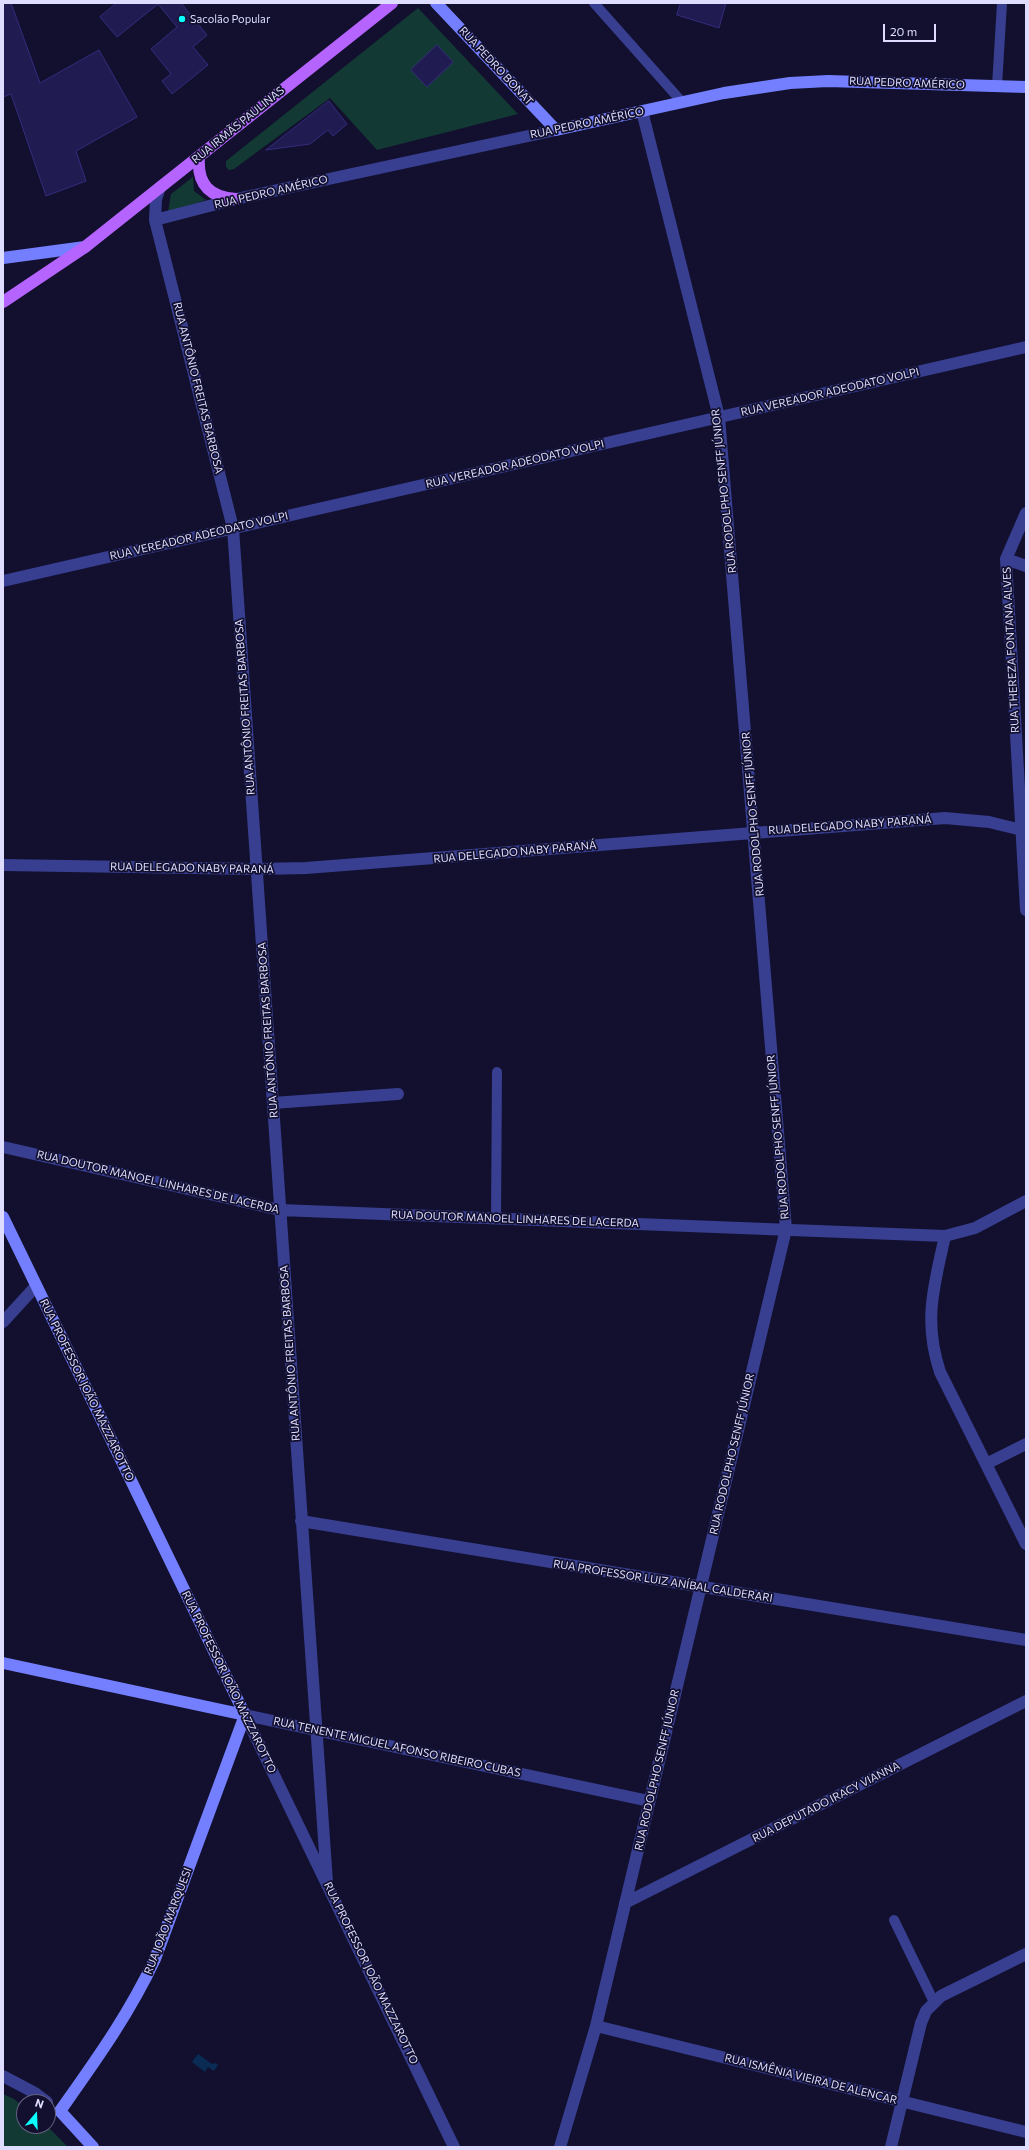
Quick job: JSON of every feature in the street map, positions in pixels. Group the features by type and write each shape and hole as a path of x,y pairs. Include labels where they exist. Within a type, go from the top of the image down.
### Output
{"main road":[{"name":"RUA IRMÃS PAULINAS","path":"3,302 84,247 392,3"},
{"path":"199,156 198,170 203,182 211,192 223,198 236,199"}],"street":[{"name":"RUA PEDRO BONAT","path":"436,3 556,130"},
{"name":"RUA PEDRO AMÉRICO","path":"155,220 236,199 759,86 835,81 1026,87"},
{"name":"RUA RODOLPHO SENFF JÚNIOR","path":"560,2147 596,2026 786,1230 719,417 642,111"},
{"name":"RUA ANTÔNIO FREITAS BARBOSA","path":"160,187 156,199 155,220 233,528 327,1882"},
{"path":"3,258 84,247"},
{"name":"RUA VEREADOR ADEODATO VOLPI","path":"3,581 1026,347"},
{"name":"RUA THEREZA FONTANA ALVES","path":"1026,512 1006,559 1024,831 1026,910"},
{"path":"1006,559 1026,566"},
{"name":"RUA DELEGADO NABY PARANÁ","path":"3,865 256,870 306,868 945,818 989,822 1024,831"},
{"path":"272,1103 398,1094"},
{"name":"RUA DOUTOR MANOEL LINHARES DE LACERDA","path":"3,1147 280,1210 945,1236 976,1228 1026,1201"},
{"name":"RUA PROFESSOR JOÃO MAZZAROTTO","path":"3,1217 327,1882 454,2147"},
{"path":"945,1236 932,1298 930,1336 940,1372 1026,1544"},
{"path":"3,1322 36,1286"},
{"path":"986,1464 1026,1444"},
{"name":"RUA PROFESSOR LUIZ ANÍBAL CALDERARI","path":"301,1521 1026,1640"},
{"name":"RUA TENENTE MIGUEL AFONSO RIBEIRO CUBAS","path":"3,1663 649,1801"},
{"name":"RUA DEPUTADO IRACY VIANNA","path":"625,1903 1026,1701"},
{"name":"RUA JOÃO MARQUESI","path":"60,2112 117,2030 136,1998 155,1959 245,1715"},
{"path":"891,2147 921,2023 926,2011 941,1996 1026,1954"},
{"name":"RUA ISMÊNIA VIEIRA DE ALENCAR","path":"596,2026 1026,2132"},
{"path":"3,2076 36,2094"},
{"path":"56,2109 93,2147"}],"lane":[{"path":"594,3 682,102"},
{"path":"997,86 1002,3"},
{"path":"496,1218 497,1072"},
{"path":"894,1920 934,2002"}],"green space":[{"path":"418,8 518,114 377,150 330,98 234,169 229,170 226,167 226,161"},
{"path":"193,177 194,191 206,200 168,212 171,194"},
{"path":"3,2094 16,2101 16,2134 55,2134 68,2147 3,2147"}],"water":[{"path":"198,2054 212,2064 215,2063 218,2065 214,2071 208,2067 205,2072 192,2062"}],"building":[{"path":"3,3 11,3 40,83 99,50 137,117 76,151 86,181 46,196 11,94 3,97"},
{"path":"117,3 181,3 207,35 193,47 208,65 172,94 162,81 171,74 151,49 177,27 158,4 117,37 100,17"},
{"path":"681,3 726,3 719,28 677,15"},
{"path":"437,45 453,62 427,87 411,70"},
{"path":"329,101 347,124 333,136 328,130 310,144 266,150"}],"place":[{"name":"Sacolão Popular","path":"182,19"}]}
